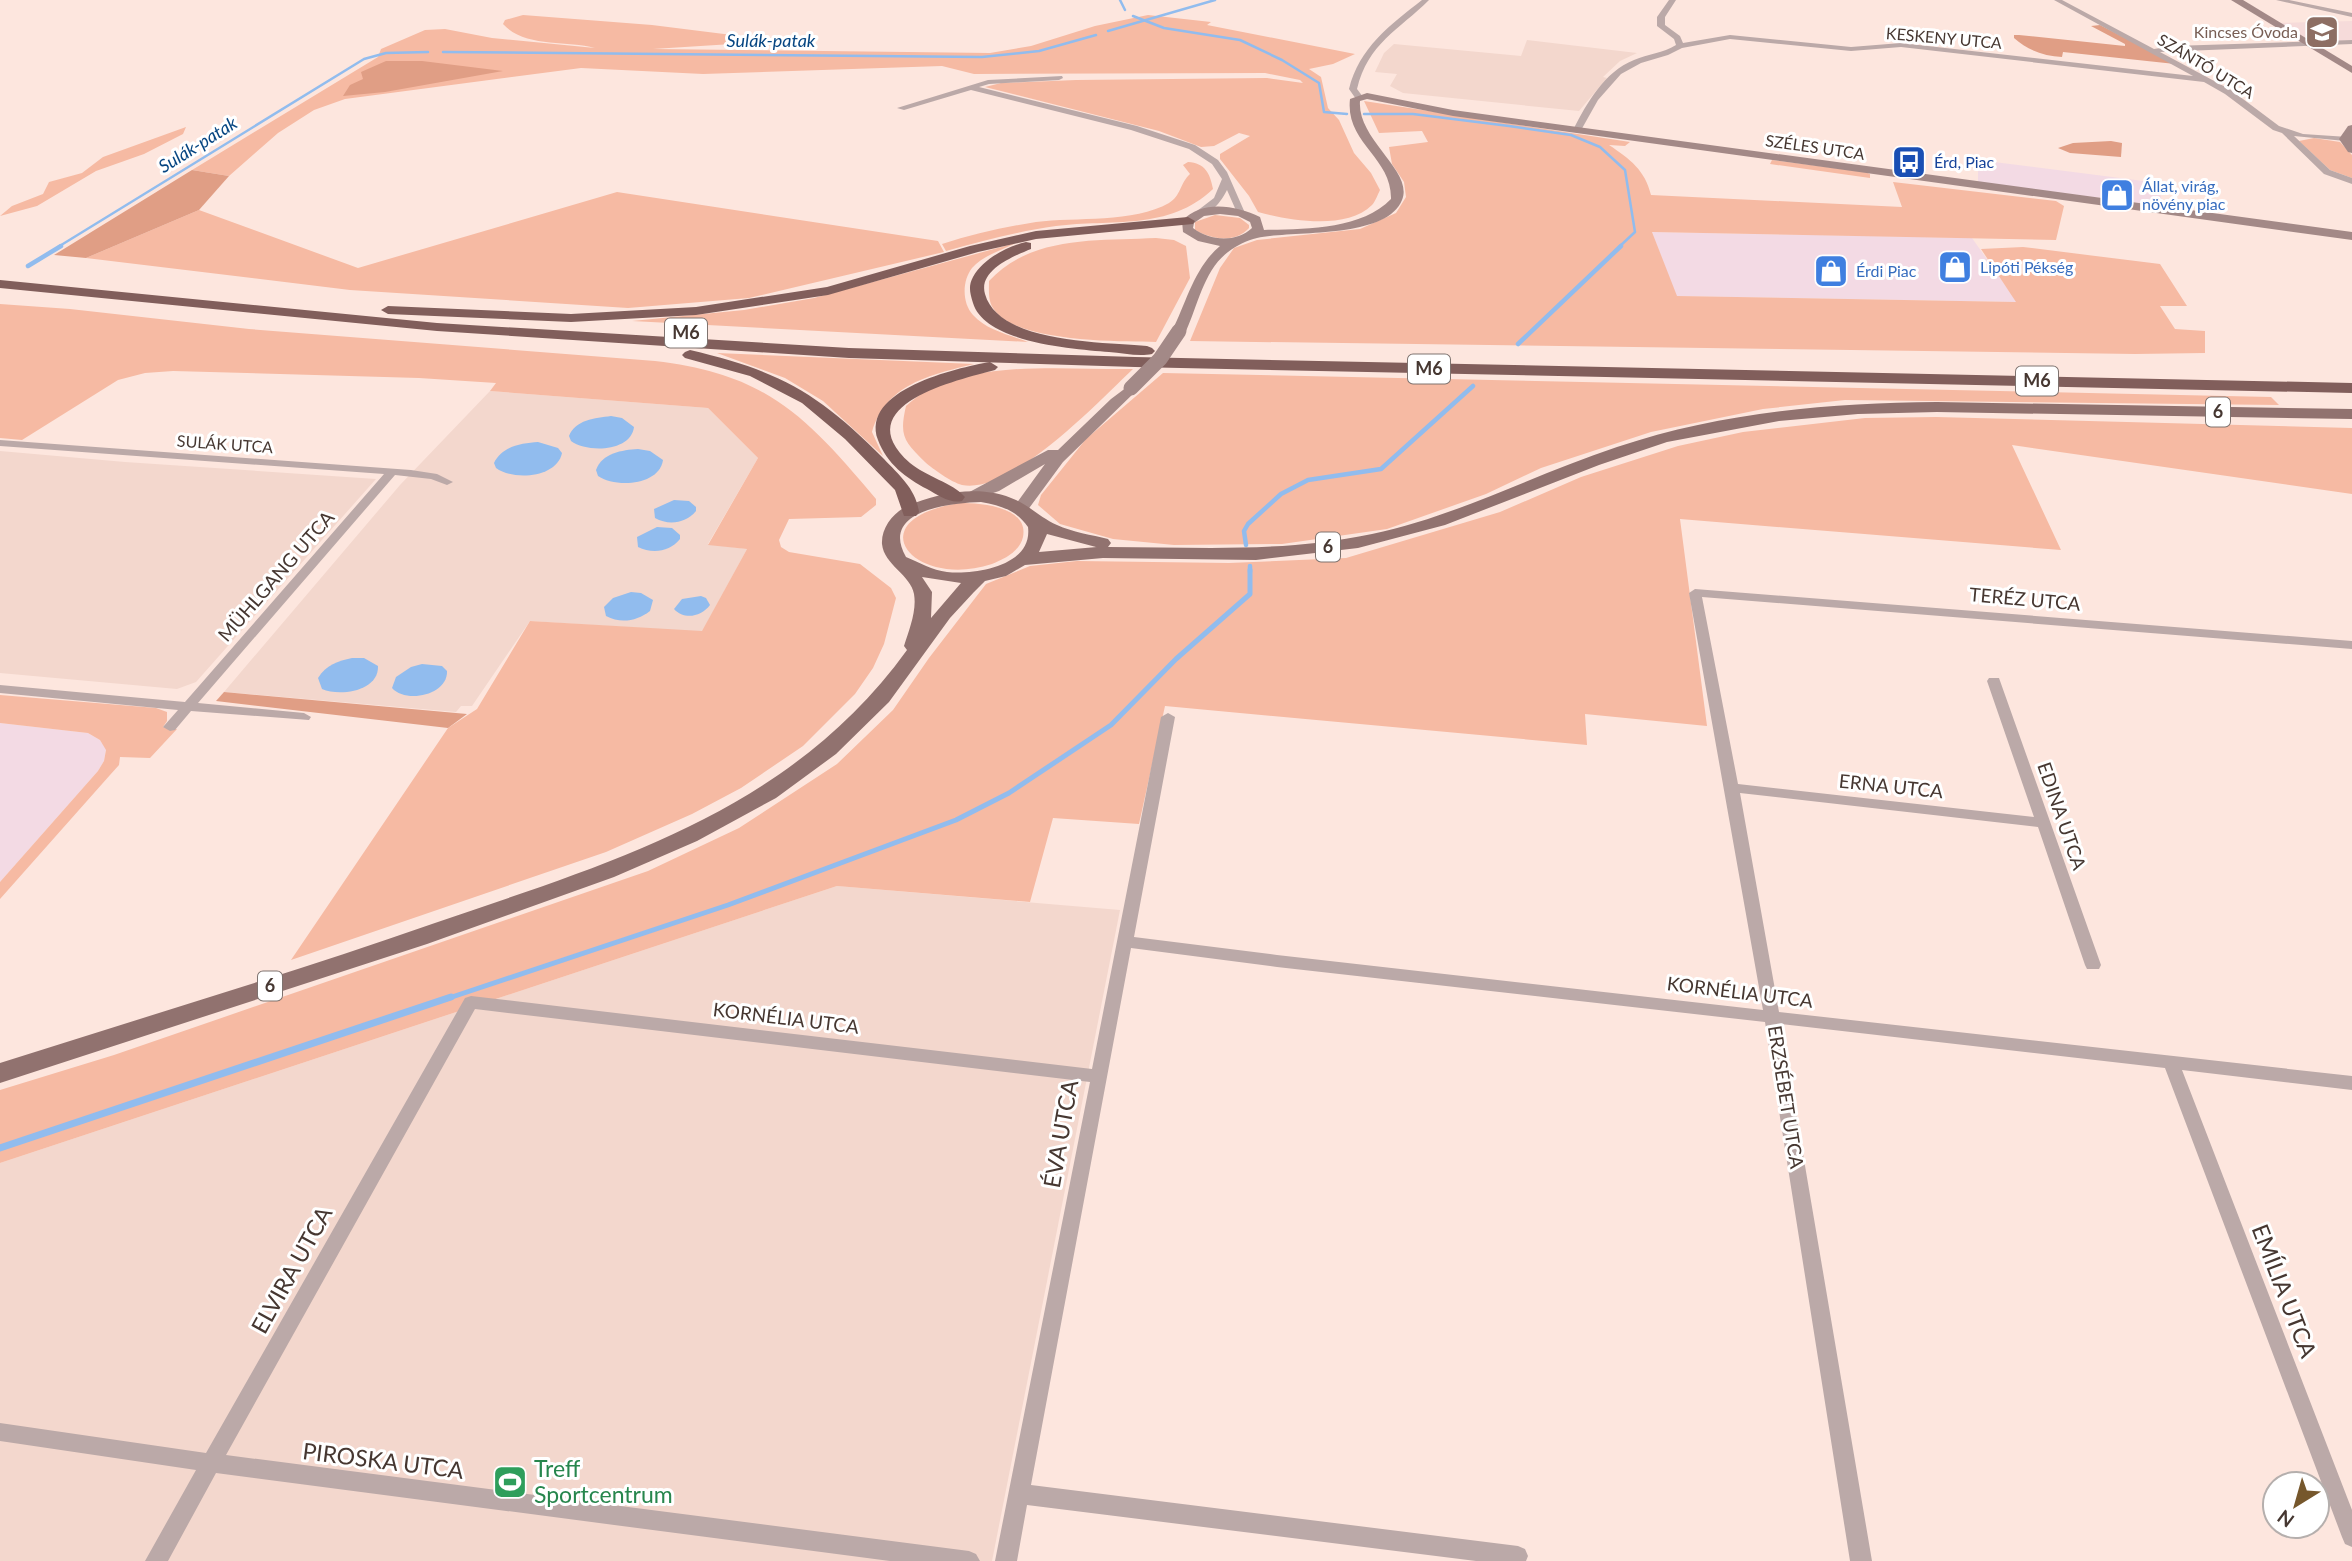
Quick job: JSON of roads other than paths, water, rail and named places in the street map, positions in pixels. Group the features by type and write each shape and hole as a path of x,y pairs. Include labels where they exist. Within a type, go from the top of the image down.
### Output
{"highway":[{"path":"373,311 423,310 571,318 696,311 760,303 839,288 975,249 1036,235 1194,226"},
{"path":"1149,351 1050,341 1009,328 988,316 980,307 976,290 978,280 985,270 1003,257 1045,242 1194,226"},
{"name":"M6","path":"0,273 373,311 795,340 1149,351 2352,376"},
{"name":"M6","path":"0,284 508,332 777,349 1135,362 2352,388"},
{"path":"508,332 691,355 736,366 778,383 811,402 882,467 902,488 909,501 910,512"},
{"path":"963,497 911,473 890,451 885,441 884,427 890,412 904,397 930,382 983,368 1135,362"}],"main road":[{"name":"6","path":"902,562 936,576 980,576 1007,568 1022,559 1070,552 1266,553 1377,538 1438,523 1554,474 1667,437 1812,412 1937,407 2352,414"},
{"name":"6","path":"910,658 922,619 923,592 893,551 890,540 898,522 910,512 931,502 963,497 998,499 1053,530 1138,551"},
{"path":"1022,559 1038,540 1038,529 1027,514"},
{"name":"6","path":"0,1073 399,945 539,896 676,842 742,809 806,767 853,727 876,704 951,604 980,576"}],"street":[{"path":"1027,514 1045,472 1074,439 1160,359 1179,331 1207,264 1227,246 1255,234 1320,229 1370,219 1388,209 1398,197 1394,176 1366,140 1358,122 1354,102 1359,97 1354,92 1354,81 1365,57 1378,40 1426,0"},
{"path":"1673,0 1661,17 1661,26 1677,38 1680,46"},
{"name":"SZÁNTÓ UTCA","path":"2057,0 2156,51 2285,132 2349,144"},
{"path":"2236,0 2352,70"},
{"path":"2279,0 2352,15"},
{"name":"KESKENY UTCA","path":"1577,130 1588,109 1615,73 1624,66 1680,46 1730,37 1851,49 1901,46 2206,80"},
{"path":"2156,51 2174,48 2352,42"},
{"path":"901,108 970,86 1001,80 1059,78"},
{"path":"970,86 1166,137 1204,154 1215,162 1241,213"},
{"name":"SZÉLES UTCA","path":"1359,97 1378,97 1453,113 2352,236"},
{"path":"2349,144 2352,128"},
{"path":"2285,132 2320,166 2349,184"},
{"path":"1194,226 1223,194 1226,180"},
{"path":"1194,226 1220,210 1241,213 1256,220 1320,229"},
{"path":"1255,234 1259,225 1256,220"},
{"path":"1194,226 1216,241 1238,240"},
{"path":"1194,226 1206,252 1207,264"},
{"path":"963,497 993,488 1036,465 1074,439"},
{"name":"SULÁK UTCA","path":"0,443 391,472 433,476 447,482"},
{"name":"MÜHLGANG UTCA","path":"170,727 391,472"},
{"name":"TERÉZ UTCA","path":"1695,593 2351,646"},
{"name":"ERZSÉBET UTCA","path":"1695,593 1734,788 1861,1561"},
{"name":"EDINA UTCA","path":"1994,681 2092,965"},
{"path":"0,689 304,717"},
{"name":"ÉVA UTCA","path":"1006,1561 1021,1494 1097,1076 1168,717"},
{"name":"ERNA UTCA","path":"1734,788 2044,823"},
{"name":"KORNÉLIA UTCA","path":"1124,940 1277,961 2352,1083"},
{"name":"KORNÉLIA UTCA","path":"471,1002 1097,1076"},
{"name":"ELVIRA UTCA","path":"156,1561 471,1002"},
{"name":"EMÍLIA UTCA","path":"2171,1062 2352,1537"},
{"name":"PIROSKA UTCA","path":"0,1432 212,1463 969,1561"},
{"path":"1021,1494 1518,1556"}],"water":[{"path":"611,416 622,418 634,427 631,435 617,446 587,447 571,441 569,436 576,426 592,419"},
{"path":"538,442 558,448 562,453 552,468 523,476 496,468 494,463 507,449"},
{"path":"638,449 650,451 663,460 654,475 645,480 625,483 598,476 596,470 599,464 608,456"},
{"path":"674,500 689,501 696,507 696,511 677,522 655,518 654,509"},
{"path":"657,527 672,528 680,535 680,539 671,547 660,550 649,551 638,547 637,537"},
{"path":"631,592 641,593 653,600 650,611 629,620 606,616 604,607 613,598"},
{"path":"701,596 706,598 710,605 702,612 687,616 674,609 682,599"},
{"path":"364,658 378,666 372,681 348,692 322,689 318,678 325,670 337,662"},
{"path":"422,664 442,666 447,671 441,686 425,695 416,696 398,693 392,688 396,677 411,667"}],"waterway":[{"path":"1120,0 1125,10"},
{"name":"Sulák-patak","path":"1144,20 1215,0"},
{"name":"Sulák-patak","path":"1133,16 1144,20"},
{"name":"Sulák-patak","path":"1108,31 1144,20"},
{"path":"1144,20 1164,28 1240,40 1282,60 1319,83 1324,112 1347,114"},
{"name":"Sulák-patak","path":"443,52 982,57 1039,51 1096,35"},
{"name":"Sulák-patak","path":"58,247 364,59 386,53 428,52"},
{"path":"1364,114 1413,114 1509,126 1571,135 1600,147 1625,170 1635,232 1619,247"},
{"name":"Sulák-patak","path":"28,266 61,246"},
{"path":"1518,344 1621,246"},
{"path":"1246,545 1244,531 1248,524 1281,494 1308,480 1381,469 1473,386"},
{"path":"446,999 728,905 956,820 1009,793 1111,725 1176,659 1250,594 1250,566"},
{"path":"0,1148 451,997"}],"place":[{"name":"Kincses Óvoda","path":"2322,32"},
{"name":"Érd, Piac","path":"1909,162"},
{"name":"Állat, virág, növény piac","path":"2117,195"},
{"name":"Lipóti Pékség","path":"1955,267"},
{"name":"Érdi Piac","path":"1831,271"},
{"name":"Treff Sportcentrum","path":"510,1482"}]}
